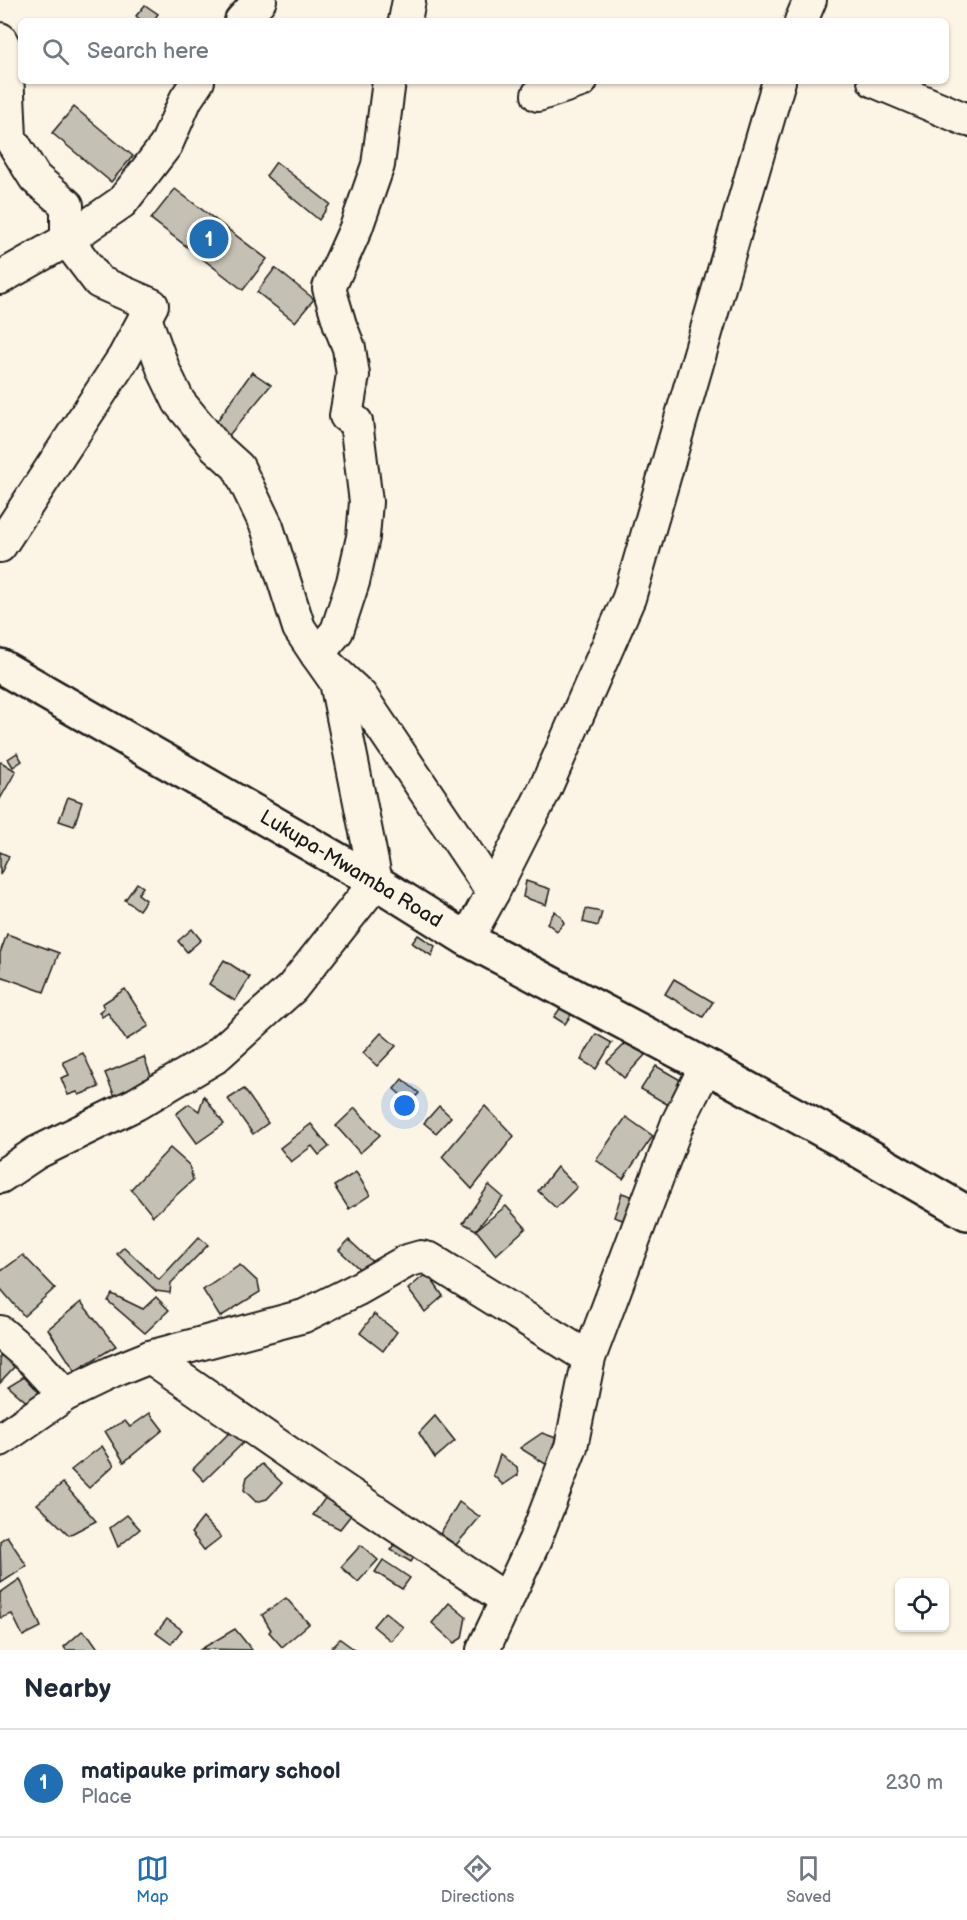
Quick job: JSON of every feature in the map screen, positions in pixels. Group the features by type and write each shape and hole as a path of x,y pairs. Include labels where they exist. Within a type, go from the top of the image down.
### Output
{"street":[{"path":"244,18 260,0"},
{"path":"406,18 409,0"},
{"path":"802,18 810,0"},
{"path":"0,39 6,50 10,138 35,178 67,205 68,240 99,282 152,305 124,357 0,546"},
{"path":"0,278 68,240 122,202 166,145 186,99 196,84"},
{"path":"317,654 337,631 350,592 363,537 366,502 356,422 346,416 353,375 349,348 330,288 356,228 378,165 389,84"},
{"path":"538,95 572,84"},
{"path":"467,939 544,789 629,598 778,84"},
{"path":"881,84 967,120"},
{"path":"0,1177 36,1153 136,1104 214,1058 292,988 376,882 336,682 299,628 267,527 238,467 216,447 179,402 164,371 145,318"},
{"path":"317,654 360,696 493,892"},
{"name":"Lukupa-Mwamba Road","path":"0,666 376,882 467,939 706,1066 967,1213"},
{"path":"483,1650 535,1540 570,1447 590,1358 678,1122 706,1066"},
{"path":"0,1440 65,1395 113,1372 150,1357 304,1316 407,1261 421,1257 430,1259 590,1358"},
{"path":"0,1332 33,1360 65,1395"},
{"path":"150,1357 507,1600"}],"building":[{"path":"145,5 158,14 155,18 136,16"},
{"path":"74,107 133,156 111,182 52,133"},
{"path":"276,162 330,204 319,220 266,176"},
{"path":"175,189 267,259 243,290 151,219"},
{"path":"275,268 314,299 295,322 257,292"},
{"path":"252,372 271,385 225,440 212,428"},
{"path":"17,753 22,761 13,767 8,759"},
{"path":"0,763 16,771 0,799"},
{"path":"68,797 82,802 74,826 59,821"},
{"path":"0,852 9,856 0,875"},
{"path":"526,881 550,889 546,905 523,897"},
{"path":"137,883 143,887 138,894 146,900 139,910 125,900"},
{"path":"586,909 602,912 598,926 583,922"},
{"path":"555,911 564,923 557,931 547,923"},
{"path":"192,929 201,940 187,952 178,941"},
{"path":"7,934 59,953 44,992 0,976 0,953"},
{"path":"418,935 435,946 432,956 412,943"},
{"path":"224,960 250,977 235,1001 209,984"},
{"path":"674,979 713,1002 703,1017 665,994"},
{"path":"125,989 149,1026 126,1040 108,1013 102,1017 99,1012 104,1008 102,1004"},
{"path":"567,999 577,1006 565,1024 554,1017"},
{"path":"381,1033 396,1046 377,1066 363,1053"},
{"path":"596,1034 612,1043 596,1069 581,1060"},
{"path":"629,1040 645,1055 624,1078 607,1062"},
{"path":"83,1053 99,1087 79,1095 77,1092 68,1095 61,1078 69,1075 63,1062"},
{"path":"144,1057 154,1084 116,1099 105,1073"},
{"path":"656,1066 696,1089 682,1113 641,1089"},
{"path":"402,1079 419,1093 410,1103 394,1089"},
{"path":"244,1089 268,1123 253,1134 228,1099"},
{"path":"204,1096 224,1124 197,1143 176,1114 189,1104 199,1111"},
{"path":"439,1106 451,1117 436,1133 424,1123"},
{"path":"485,1106 514,1136 472,1189 442,1157"},
{"path":"355,1108 380,1135 360,1153 336,1126"},
{"path":"626,1117 653,1136 623,1179 596,1160"},
{"path":"311,1124 329,1147 319,1155 312,1146 291,1162 280,1148"},
{"path":"170,1148 189,1165 193,1180 153,1216 131,1189"},
{"path":"557,1167 577,1187 556,1208 538,1191"},
{"path":"356,1172 370,1195 349,1209 334,1186"},
{"path":"489,1185 503,1197 476,1230 463,1223"},
{"path":"622,1193 642,1200 634,1224 614,1217"},
{"path":"506,1206 526,1228 496,1255 476,1230"},
{"path":"199,1237 208,1245 171,1283 170,1293 156,1291 117,1254 124,1247 159,1280"},
{"path":"349,1240 379,1268 369,1278 339,1250"},
{"path":"23,1255 55,1288 24,1316 0,1288 0,1272"},
{"path":"240,1265 258,1282 260,1292 220,1317 203,1290"},
{"path":"427,1273 443,1296 425,1312 408,1289"},
{"path":"112,1294 143,1309 156,1297 169,1310 145,1333 108,1301"},
{"path":"81,1302 116,1346 75,1371 48,1329"},
{"path":"374,1314 397,1332 383,1351 360,1333"},
{"path":"0,1345 17,1364 0,1382"},
{"path":"32,1369 47,1400 37,1411 8,1386"},
{"path":"150,1413 163,1430 124,1462 105,1431 125,1421 130,1427"},
{"path":"435,1416 455,1441 435,1458 419,1433"},
{"path":"231,1431 243,1443 204,1481 193,1469"},
{"path":"542,1433 559,1439 552,1468 520,1448"},
{"path":"102,1446 114,1465 89,1488 71,1470"},
{"path":"500,1455 517,1467 518,1475 503,1485 493,1475"},
{"path":"262,1464 282,1483 267,1499 256,1502 244,1490 247,1477"},
{"path":"63,1483 96,1521 69,1535 37,1504"},
{"path":"328,1494 351,1515 340,1529 313,1515"},
{"path":"459,1502 480,1517 456,1545 440,1534"},
{"path":"127,1515 140,1529 118,1547 110,1528"},
{"path":"203,1518 221,1537 204,1550 191,1533"},
{"path":"401,1535 420,1548 411,1562 391,1550"},
{"path":"7,1536 27,1566 1,1583 0,1541"},
{"path":"361,1545 378,1560 358,1582 341,1567"},
{"path":"383,1560 410,1578 402,1589 375,1572"},
{"path":"20,1579 41,1627 23,1636 12,1614 0,1617 0,1593"},
{"path":"286,1598 309,1624 282,1647 269,1632 271,1630 262,1615"},
{"path":"449,1603 466,1617 462,1638 454,1643 432,1623"},
{"path":"385,1612 403,1627 391,1641 373,1626"},
{"path":"167,1619 182,1630 171,1644 156,1633"},
{"path":"235,1629 252,1650 201,1649"},
{"path":"82,1631 90,1637 99,1650 66,1650 64,1647"},
{"path":"340,1639 355,1650 329,1650"}],"place":[{"name":"matipauke primary school","path":"209,239"}]}
